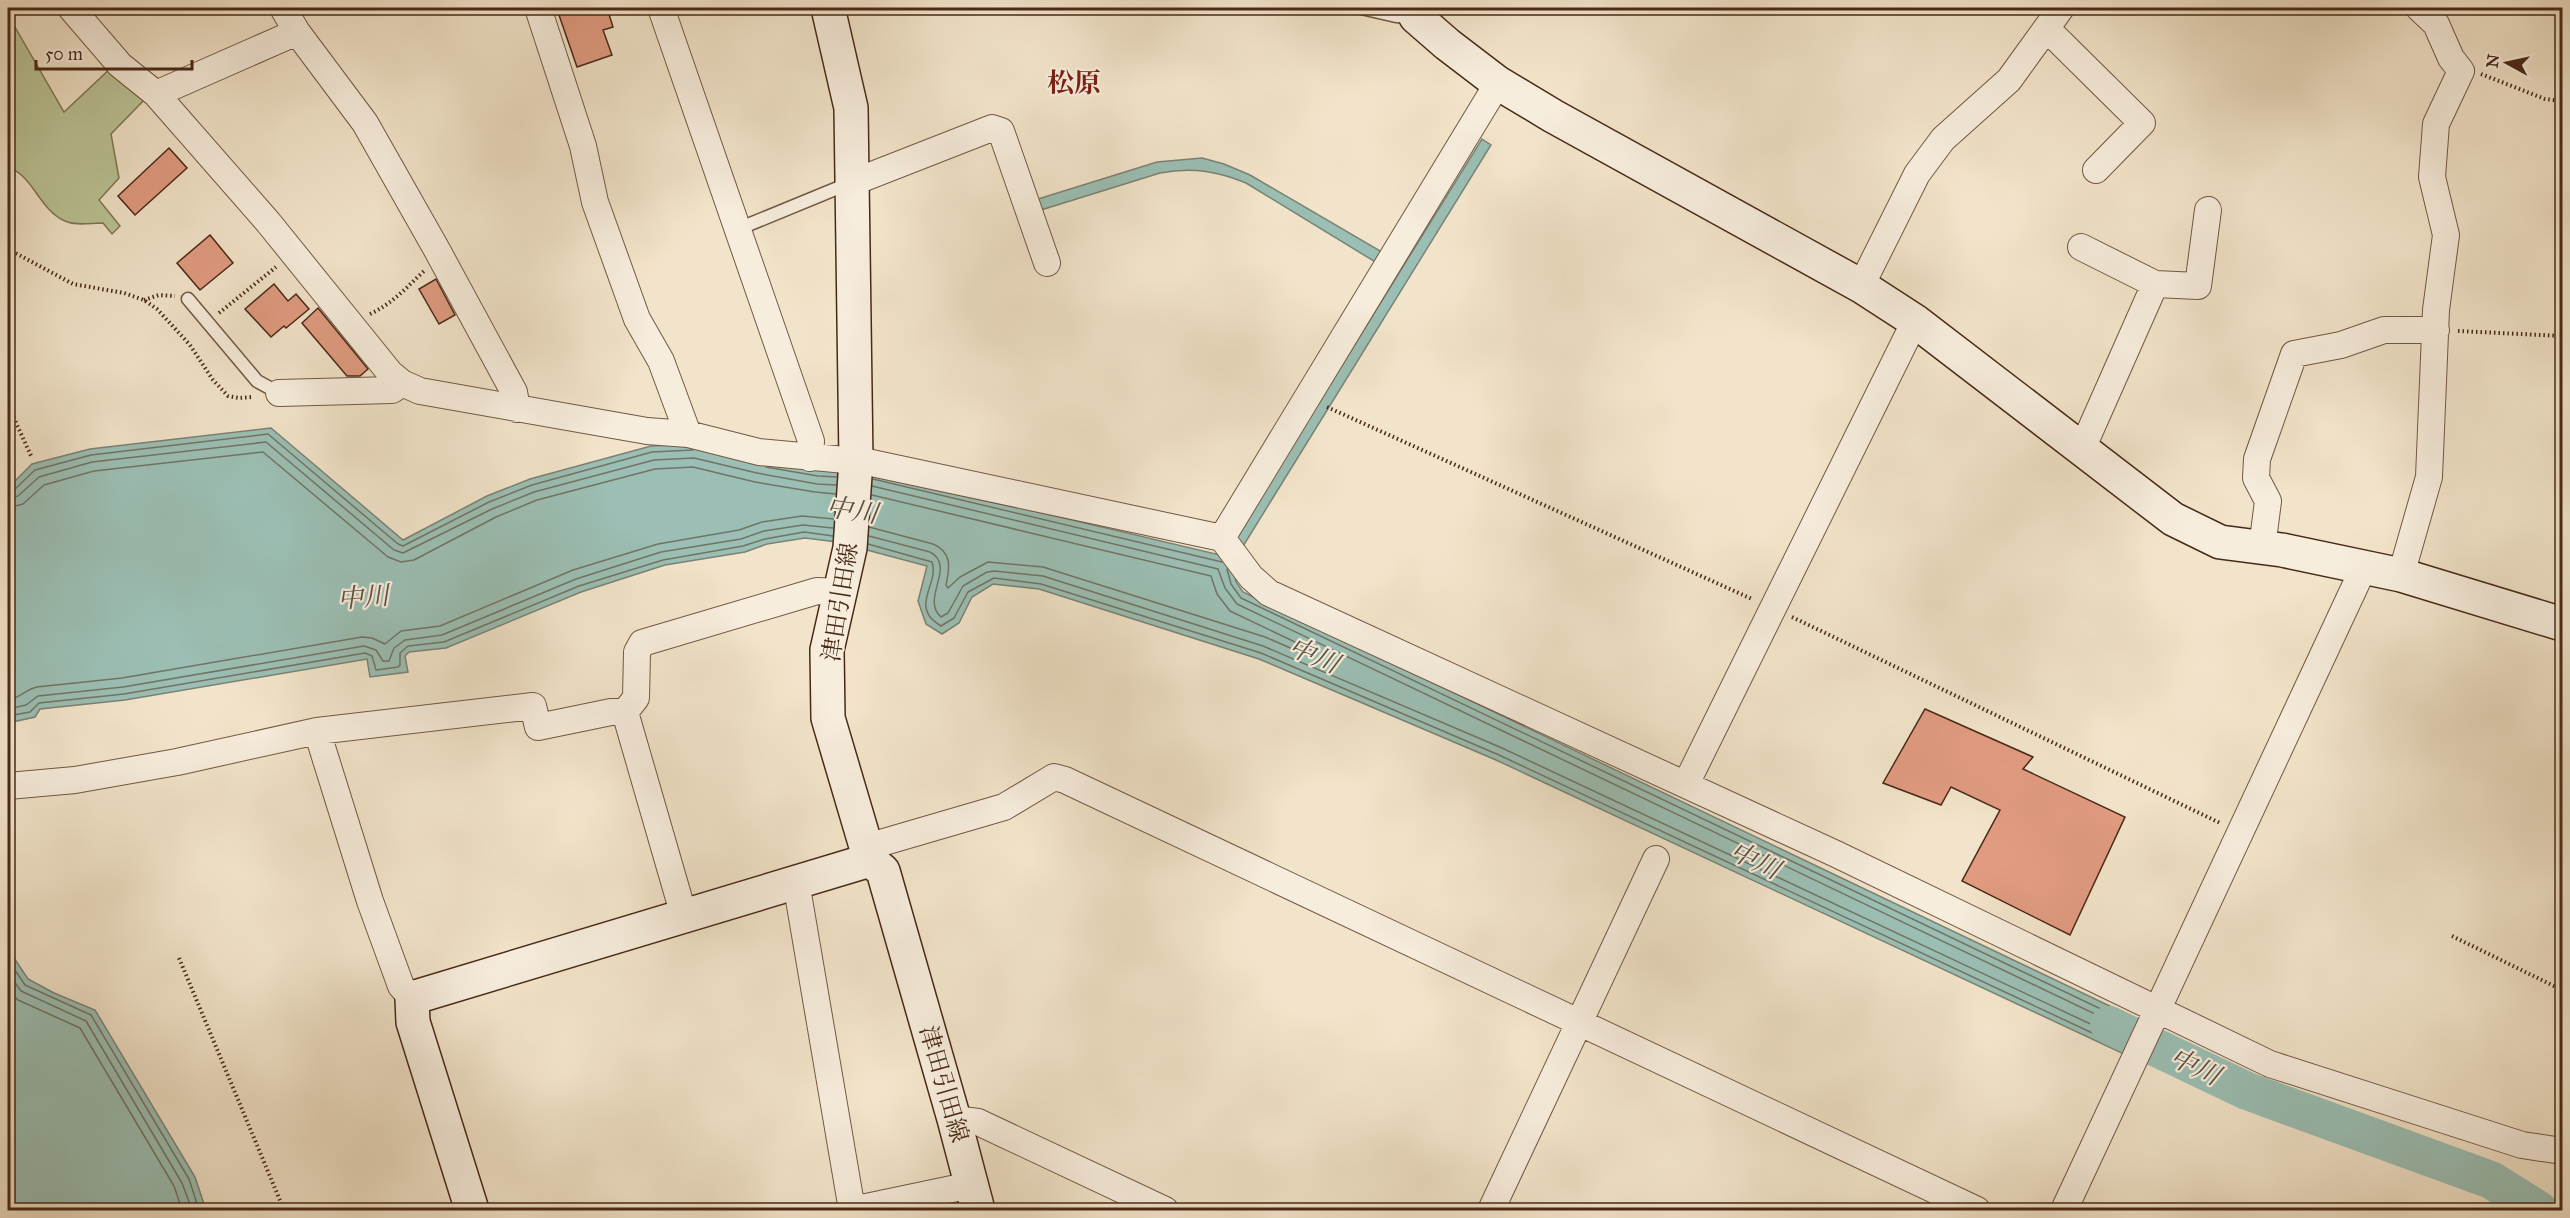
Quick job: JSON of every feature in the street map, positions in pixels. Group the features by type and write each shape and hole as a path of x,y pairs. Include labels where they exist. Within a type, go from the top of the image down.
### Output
{"street":[{"path":"71,8 120,65 156,94 402,383 420,391 647,431 688,434 759,452 856,465 1222,538 1251,577 1269,593 1686,784 2156,1014 2270,1064 2522,1145 2562,1151"},
{"path":"283,8 297,32 365,123 442,258 514,392 517,409"},
{"path":"538,8 583,146 595,202 637,319 661,361 688,434"},
{"path":"661,8 811,441 810,458"},
{"name":"津田引田線","path":"828,8 851,108 854,182 856,465 850,548 842,592 827,650 828,718 868,853 883,871 954,1119 974,1198"},
{"path":"1861,286 1917,174 1936,147 2010,80 2061,8"},
{"path":"2401,575 2430,477 2436,310 2446,235 2432,177 2436,124 2461,71 2451,58 2436,24 2419,8"},
{"path":"1414,12 1447,44 1498,83 1553,116 1861,286 1915,321 2174,519 2220,542 2401,575 2562,624"},
{"path":"2047,29 2142,123 2096,170"},
{"path":"156,94 297,32"},
{"path":"1222,538 1498,83"},
{"path":"854,182 992,128 1001,131 1047,263"},
{"path":"2081,247 2155,284 2198,286 2208,210"},
{"path":"2082,449 2155,284"},
{"path":"1686,784 1915,321"},
{"path":"2262,548 2268,501 2256,478 2257,459 2294,354 2341,345 2384,330 2436,330"},
{"path":"279,393 392,390 402,383"},
{"path":"2064,1210 2364,567"},
{"path":"625,712 636,698 637,652 642,643 817,591 842,592"},
{"path":"8,786 75,780 177,762 317,731 533,706 538,727 611,712 625,712"},
{"path":"625,712 684,916"},
{"path":"317,731 370,901 401,986 412,998 413,1022 472,1210"},
{"path":"412,998 796,882 868,853 1004,807 1054,777 1065,780 1977,1210"},
{"path":"1491,1210 1656,859"},
{"path":"796,882 852,1210 974,1198"},
{"path":"954,1119 978,1122 1166,1210"}],"lane":[{"path":"1361,8 1396,16 1414,12"},
{"path":"738,229 854,182"},
{"path":"188,299 257,381 279,393"}],"path":[{"path":"2461,71 2473,71 2545,99 2562,101"},
{"path":"8,249 73,284 124,293 144,300 157,309 190,345 213,380 228,396 239,398 279,393"},
{"path":"208,322 293,253"},
{"path":"351,324 382,308 442,258"},
{"path":"144,300 159,295 188,299"},
{"path":"2436,330 2562,336"},
{"path":"8,405 32,458"},
{"path":"2452,936 2562,990"},
{"path":"179,958 284,1210"}],"green space":[{"path":"8,15 64,112 113,66 148,96 111,134 119,178 99,200 120,226 112,234 103,223 73,223 56,216 23,177 8,168"}],"water":[{"path":"1482,139 1491,145 1232,564 1236,582 1243,592 2139,1020 2124,1054 1496,760 1259,659 1039,589 993,584 972,597 959,623 942,634 926,624 918,601 927,566 837,542 805,538 767,544 745,552 665,565 581,592 446,648 409,652 405,656 408,672 370,677 367,659 125,700 40,709 35,717 8,723 8,488 32,464 90,449 271,428 403,540 487,496 530,479 651,446 695,444 874,473 1224,556"},
{"path":"1202,158 1250,175 1382,252 1377,263 1246,183 1204,171 1183,170 1160,173 1041,210 1038,199 1157,162"},
{"path":"8,949 28,979 95,1010 195,1177 206,1210 8,1210"}],"building":[{"path":"561,8 607,8 613,27 603,30 612,55 577,67 559,15 563,14"},
{"path":"169,148 187,168 135,215 118,196"},
{"path":"210,235 233,263 200,290 177,263"},
{"path":"436,279 455,315 439,324 419,289"},
{"path":"274,284 288,301 296,294 309,309 271,337 245,309"},
{"path":"318,308 368,369 360,376 347,376 302,323"},
{"path":"1925,709 2033,757 2023,769 2125,817 2070,935 1962,881 2000,810 1951,787 1941,805 1883,783"}],"waterway":[{"name":"中川","path":"2109,1025 2247,1091 2491,1180 2539,1210"}],"district":[{"name":"松原","path":"1074,83"}]}
